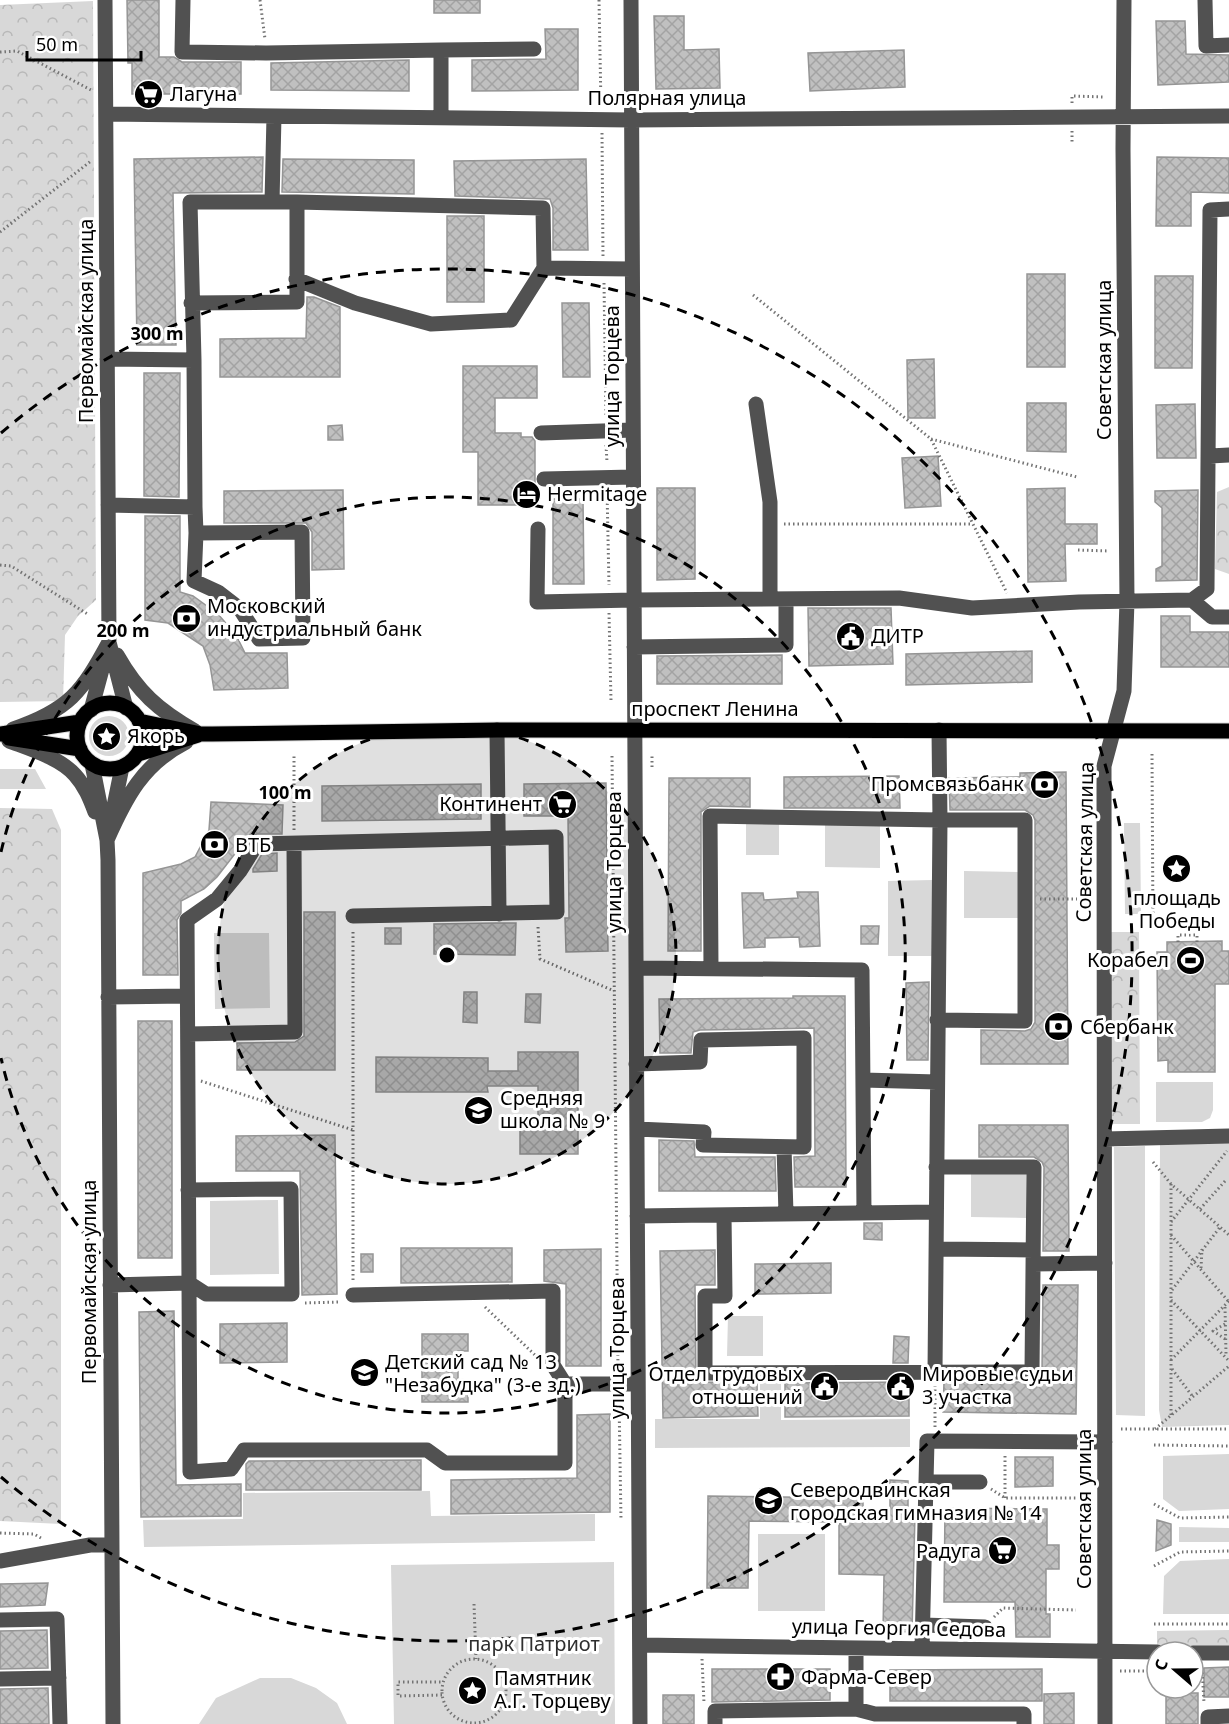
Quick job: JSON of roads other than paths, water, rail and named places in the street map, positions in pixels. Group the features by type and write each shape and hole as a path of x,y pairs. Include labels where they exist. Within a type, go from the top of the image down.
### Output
{"main road":[{"path":"110,703 126,708 139,721 143,734 138,754 122,767 103,768 92,764 80,749 77,736 80,722 91,710 101,705 110,703"},
{"path":"139,721 201,734"},
{"path":"0,736 80,722"},
{"name":"проспект Ленина","path":"201,734 497,730 1229,731"},
{"path":"138,754 201,734"},
{"path":"0,736 80,749"}],"street":[{"name":"Первомайская улица","path":"105,0 109,642"},
{"path":"183,0 182,52 534,49"},
{"name":"улица Торцева","path":"631,0 640,1724"},
{"name":"Советская улица","path":"1105,1724 1104,766 1124,691 1127,601 1124,0"},
{"path":"1205,0 1206,46 1229,45"},
{"path":"441,50 441,118"},
{"name":"Полярная улица","path":"106,114 601,120 1229,116"},
{"path":"272,202 274,116"},
{"path":"196,533 302,532 303,638 259,639 240,609 218,592 194,581 196,533 190,202 297,202 543,208 544,267 511,320 431,324 356,303 296,279"},
{"path":"191,303 297,302 297,202"},
{"path":"538,528 537,602 899,598 972,608 1192,600 1208,589 1210,210 1229,209"},
{"path":"544,267 632,269"},
{"path":"107,359 194,360"},
{"path":"634,647 786,645 778,599 770,524 770,502 756,404"},
{"path":"541,433 633,430"},
{"path":"1210,456 1229,455"},
{"path":"544,479 633,477"},
{"path":"108,505 195,507"},
{"path":"1192,600 1212,617 1229,617"},
{"path":"109,642 126,708"},
{"path":"91,710 109,642"},
{"path":"109,642 144,694 160,709 201,734"},
{"path":"0,736 65,705 86,682 109,642"},
{"path":"497,730 499,914"},
{"path":"935,1372 939,730"},
{"path":"107,840 130,792 144,774 160,759 201,734"},
{"path":"0,736 61,764 74,773 84,786 107,840"},
{"path":"92,764 107,840"},
{"path":"107,840 122,767"},
{"path":"711,969 710,816 1025,820 1025,1021 937,1020"},
{"path":"353,916 557,912 556,837 256,844 240,871 217,899 187,920 189,1472 231,1469 244,1450 427,1450 445,1463 565,1463 565,1384 554,1365 552,1292 353,1295"},
{"name":"Первомайская улица","path":"107,840 113,1724"},
{"path":"188,1034 295,1032 294,844"},
{"path":"636,968 862,970 864,1212"},
{"path":"108,997 187,996"},
{"path":"636,1064 700,1062 701,1040 804,1038 804,1147 704,1145 704,1132 637,1129"},
{"path":"863,1080 937,1082"},
{"path":"1105,1139 1229,1136"},
{"path":"784,1147 786,1214"},
{"path":"724,1215 725,1296 705,1296 705,1373 1032,1372 1034,1167 936,1167"},
{"path":"110,1285 189,1283 206,1294 292,1294 291,1189 188,1190"},
{"path":"637,1216 936,1212"},
{"path":"936,1250 1105,1263"},
{"path":"565,1384 638,1384"},
{"path":"922,1649 926,1482 931,1435 1005,1441 1105,1442"},
{"path":"926,1482 980,1482"},
{"path":"0,1561 90,1545 112,1545"},
{"path":"0,1620 57,1619 60,1724"},
{"path":"923,1625 984,1627"},
{"name":"улица Георгия Седова","path":"640,1645 1145,1653"},
{"path":"856,1648 856,1709"},
{"path":"1205,1653 1229,1653"},
{"path":"0,1679 60,1678"},
{"path":"715,1717 856,1709 875,1719 1024,1714 1024,1724"},
{"path":"1208,1720 1229,1716"}],"place":[{"name":"Лагуна","path":"149,94"},
{"name":"Hermitage","path":"526,494"},
{"name":"Московский индустриальный банк","path":"186,618"},
{"name":"ДИТР","path":"850,636"},
{"name":"Якорь","path":"106,736"},
{"name":"Промсвязьбанк","path":"1045,784"},
{"name":"Континент","path":"563,804"},
{"name":"ВТБ","path":"214,845"},
{"name":"площадь Победы","path":"1177,868"},
{"name":"Корабел","path":"1190,960"},
{"name":"Сбербанк","path":"1059,1027"},
{"name":"Средняя школа № 9","path":"479,1110"},
{"name":"Детский сад № 13 \"Незабудка\" (3-е зд.)","path":"364,1373"},
{"name":"Отдел трудовых отношений","path":"824,1386"},
{"name":"Мировые судьи 3 участка","path":"901,1386"},
{"name":"Северодвинская городская гимназия № 14","path":"769,1501"},
{"name":"Радуга","path":"1002,1551"},
{"name":"Фарма-Север","path":"780,1677"},
{"name":"Памятник А.Г. Торцеву","path":"473,1690"}],"park label":[{"name":"парк Патриот","path":"534,1644"}]}
